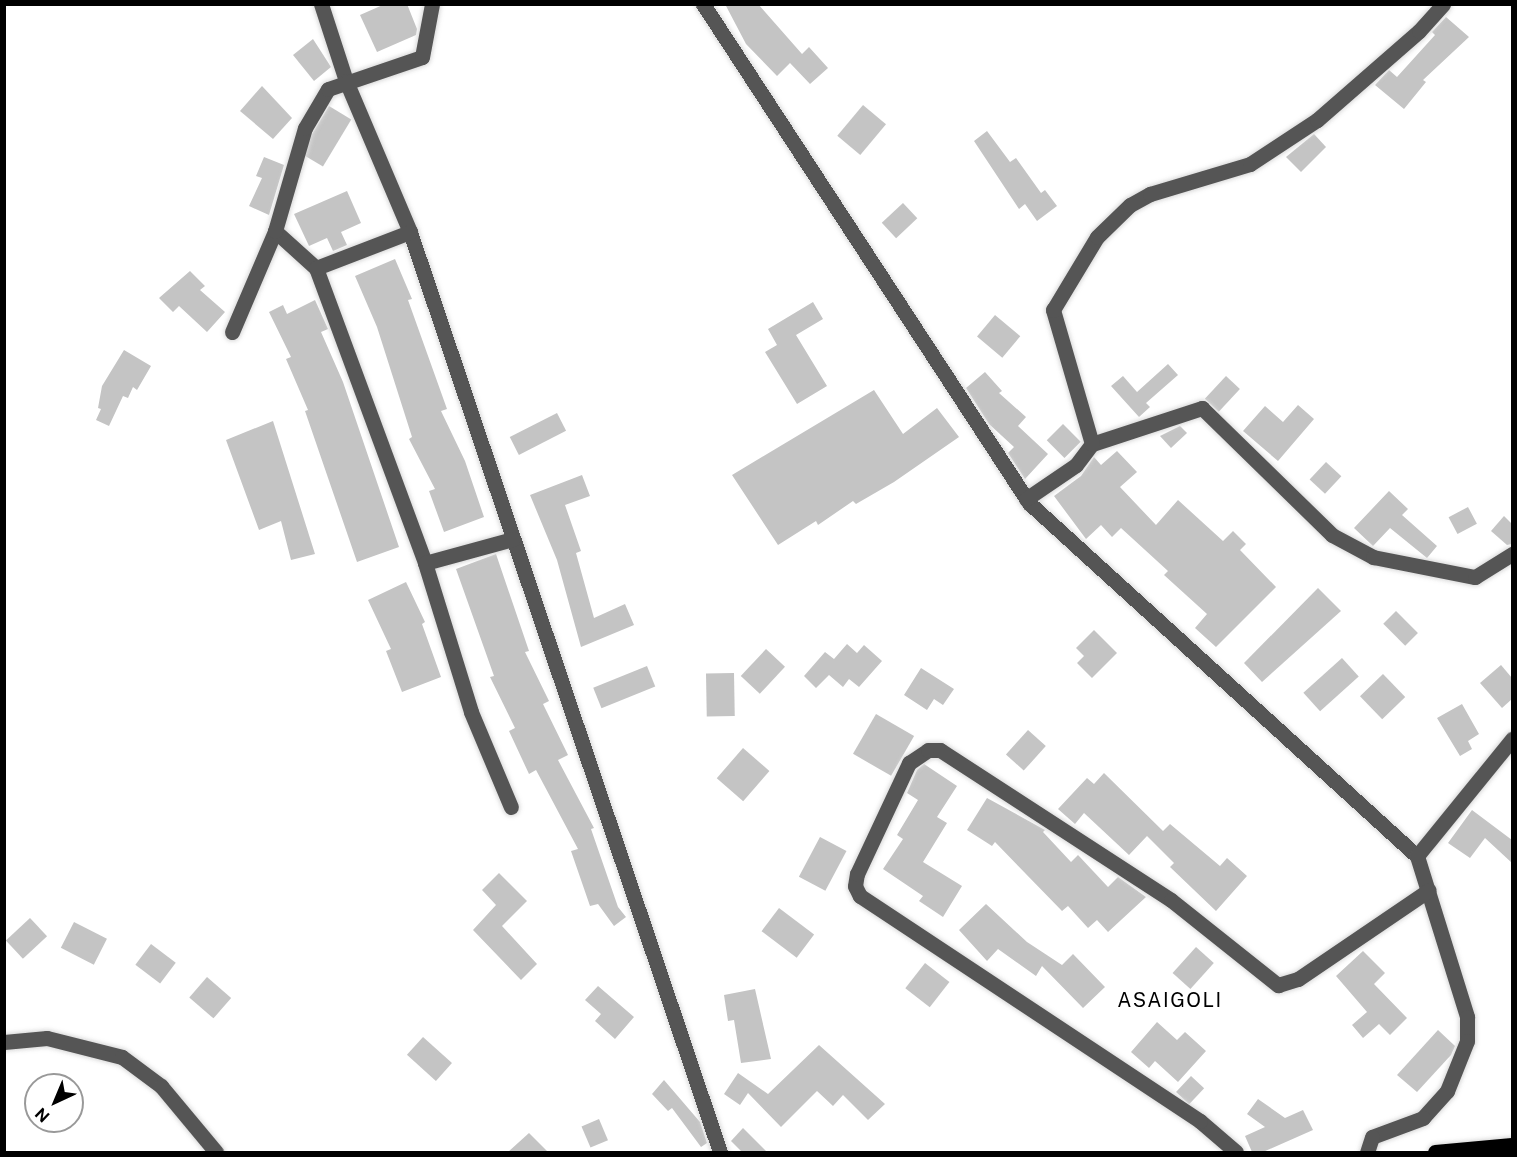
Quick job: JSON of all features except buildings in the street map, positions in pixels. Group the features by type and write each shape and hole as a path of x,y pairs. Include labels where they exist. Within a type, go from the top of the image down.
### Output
{"main road":[{"path":"1435,1152 1512,1145"}],"street":[{"path":"321,4 346,81 410,232 720,1152"},
{"path":"232,332 275,231 306,128 328,89 422,57 432,4"},
{"path":"703,4 1026,499 1417,856 1467,1017 1467,1041 1447,1090 1423,1118 1372,1137 1367,1152"},
{"path":"1092,444 1053,310 1097,237 1130,205 1150,194 1250,164 1317,120 1419,31 1443,4"},
{"path":"275,231 316,268 425,563 471,712 511,807"},
{"path":"316,268 410,232"},
{"path":"1026,499 1076,465 1092,444 1202,408 1332,536 1373,557 1475,577 1512,554"},
{"path":"425,563 513,539"},
{"path":"1417,856 1512,739"},
{"path":"1236,1152 1200,1121 860,896 855,886 857,874 909,763 928,750 940,750 1172,900 1278,985 1298,979 1429,890"},
{"path":"4,1042 47,1038 122,1057 161,1086 216,1152"}],"district":[{"name":"ASAIGOLI","path":"1170,1000"}]}
